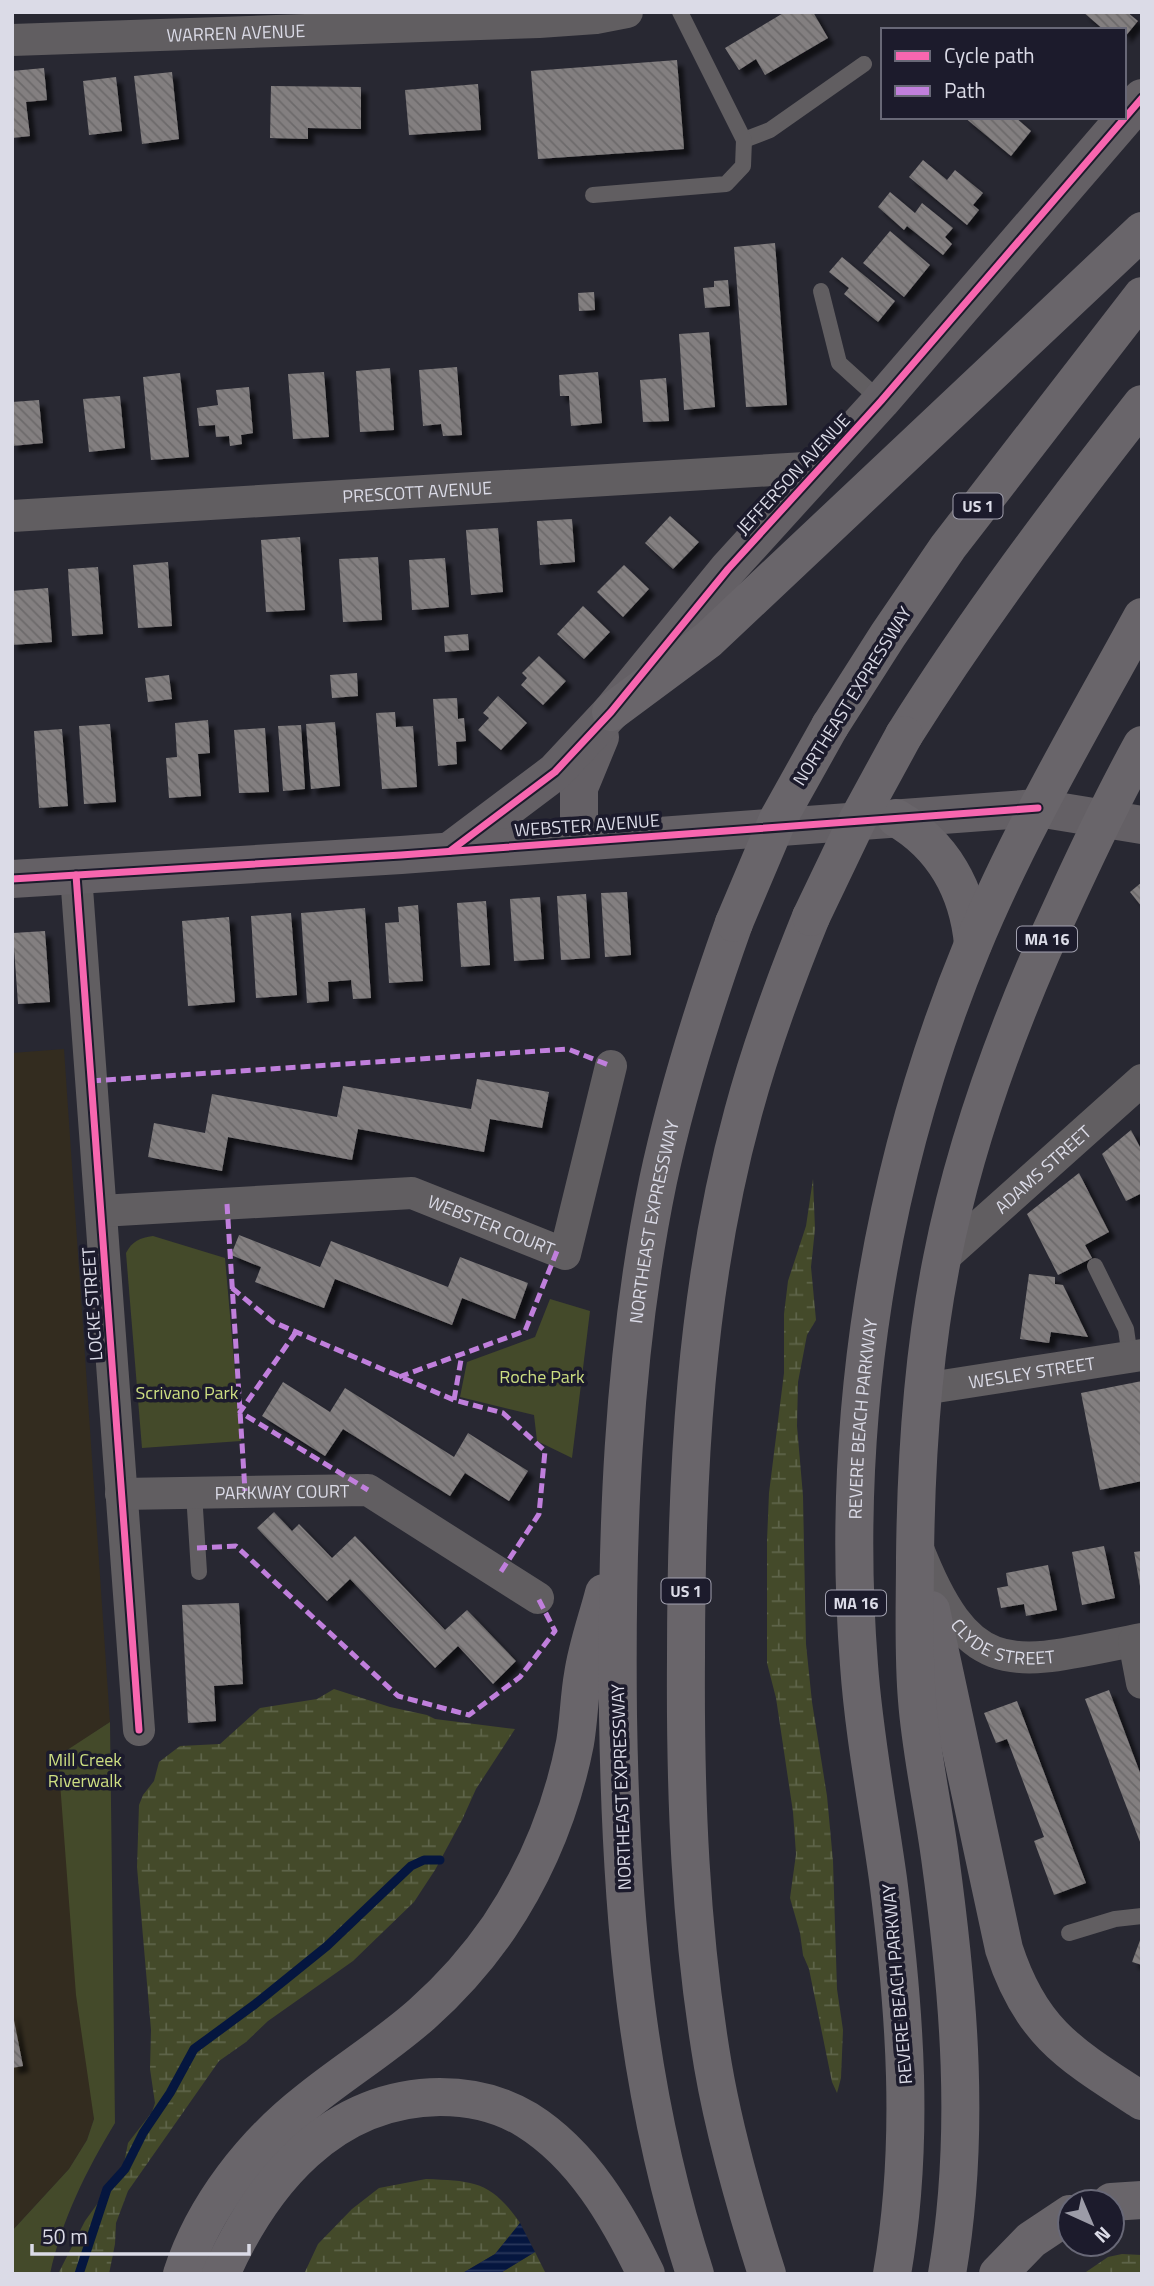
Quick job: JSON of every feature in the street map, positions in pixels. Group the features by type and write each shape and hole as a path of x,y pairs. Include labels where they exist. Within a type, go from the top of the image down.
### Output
{"highway":[{"path":"611,712 708,640 1142,231"},
{"name":"NORTHEAST EXPRESSWAY","path":"695,2274 672,2198 648,2092 627,1936 620,1829 617,1663 621,1526 633,1341 658,1182 684,1075 734,923 778,819 830,726 956,536 1142,296"},
{"name":"US 1","path":"767,2274 737,2173 713,2067 693,1914 688,1814 686,1588 691,1469 699,1377 719,1220 742,1115 773,1014 811,917 856,823 904,735 993,601 1142,404"},
{"name":"REVERE BEACH PARKWAY","path":"892,2274 902,2195 906,2087 894,1933 859,1667 854,1561 857,1454 867,1343 894,1191 937,1037 973,944 1038,808 1142,617"},
{"name":"MA 16","path":"947,2274 959,2167 960,2059 953,1958 917,1705 914,1647 915,1541 923,1390 942,1259 967,1154 997,1062 1051,931 1122,798 1142,746"},
{"path":"896,818 931,844 958,881 969,910 973,944"},
{"path":"182,2274 198,2234 215,2205 256,2150 307,2102 422,2014 474,1959 518,1896 538,1859 566,1783 578,1725 583,1674 621,1526"},
{"path":"915,1541 1004,1949 1011,1970 1031,2011 1064,2048 1142,2101"},
{"path":"221,2274 246,2223 263,2198 306,2150 333,2129 365,2112 398,2101 430,2097 464,2099 494,2105 540,2129 566,2152 590,2179 616,2217 646,2274"},
{"path":"999,2274 1031,2240 1056,2222"}],"street":[{"name":"WARREN AVENUE","path":"12,40 539,22 596,18 627,12"},
{"name":"JEFFERSON AVENUE","path":"1126,117 1142,98"},
{"name":"JEFFERSON AVENUE","path":"450,851 555,772 611,712 728,569 881,401 1124,119"},
{"name":"PRESCOTT AVENUE","path":"12,516 822,467"},
{"name":"JEFFERSON AVENUE","path":"579,841 579,788 611,712"},
{"name":"WEBSTER AVENUE","path":"12,879 450,851 1038,808 1122,798 1142,825"},
{"name":"LOCKE STREET","path":"76,875 139,1730"},
{"name":"WEBSTER COURT","path":"101,1211 412,1193 565,1254 611,1066"},
{"name":"ADAMS STREET","path":"942,1259 1142,1080"},
{"name":"WESLEY STREET","path":"923,1390 1136,1356"},
{"name":"PARKWAY COURT","path":"121,1494 368,1490 538,1598"},
{"name":"CLYDE STREET","path":"915,1541 935,1588 953,1619 972,1640 993,1653 1015,1658 1041,1658 1138,1640"},
{"path":"1138,1640 1142,1683"}],"lane":[{"path":"593,195 726,184 743,166 744,140 680,12"},
{"path":"744,140 770,130 864,64"},
{"path":"821,291 839,363 881,401"},
{"path":"1095,1266 1136,1356"},
{"path":"194,1493 199,1572"},
{"path":"1069,1933 1115,1919 1142,1916"}],"shaded area":[{"path":"64,1049 110,1722 58,1757 94,2119 87,2140 69,2169 12,2231 12,1053"}],"green space":[{"path":"813,1179 815,1229 811,1267 816,1320 807,1335 798,1382 797,1426 803,1496 806,1644 833,1861 837,1989 843,2030 841,2078 837,2093 832,2082 809,1969 803,1955 790,1898 796,1854 793,1812 776,1698 767,1663 769,1493 784,1373 784,1314 788,1281 806,1226"},
{"name":"Scrivano Park","path":"153,1236 225,1258 241,1441 142,1448 126,1253 137,1241"},
{"name":"Roche Park","path":"550,1299 590,1311 572,1458 537,1441 534,1415 460,1397 467,1362 535,1337"},
{"path":"334,1689 435,1719 515,1729 476,1789 435,1870 414,1902 353,1961 268,2021 246,2042 219,2061 128,2191 116,2223 109,2274 58,2274 85,2221 123,2168 128,2143 152,2112 155,2103 150,2069 151,2030 137,1867 139,1805 143,1795 154,1781 159,1762 180,1746 220,1744 260,1708 317,1699"},
{"name":"Mill Creek Riverwalk","path":"110,1722 115,2123 76,2196 61,2234 50,2274 12,2274 12,2231 69,2169 87,2140 94,2119 76,1995 58,1756"},
{"path":"426,2179 480,2186 500,2199 520,2223 495,2254 461,2274 304,2274 318,2244 352,2209 379,2188"},
{"path":"535,2252 546,2274 499,2274"},
{"path":"1126,2254 1142,2255 1142,2274 1083,2274 1107,2258 1126,2258"}],"water":[{"path":"520,2223 535,2252 499,2274 461,2274 495,2254"}],"building":[{"path":"785,12 813,12 828,38 765,75 756,59 739,70 725,48"},
{"path":"1083,12 1127,12 1138,21 1126,36 1126,28 1102,28"},
{"path":"677,60 684,149 538,159 531,71"},
{"path":"44,68 47,100 26,102 30,136 12,138 12,71"},
{"path":"172,72 179,139 142,144 134,76"},
{"path":"116,77 122,131 89,135 83,81"},
{"path":"478,84 481,130 409,135 405,90"},
{"path":"271,86 361,87 361,129 308,128 308,139 270,138"},
{"path":"966,119 1017,119 1031,131 1011,156"},
{"path":"923,160 947,180 955,170 983,193 973,205 979,210 967,225 909,177"},
{"path":"890,192 915,213 922,203 953,228 945,237 952,244 943,255 907,226 904,230 878,207"},
{"path":"890,231 930,265 904,297 863,263"},
{"path":"775,243 787,405 746,407 734,247"},
{"path":"842,257 895,301 878,322 844,294 849,288 829,272"},
{"path":"728,280 730,306 705,308 703,288 714,287 714,281"},
{"path":"594,292 595,310 579,311 578,293"},
{"path":"709,332 715,407 684,410 679,334"},
{"path":"457,367 462,435 443,436 441,424 423,426 419,370"},
{"path":"390,368 394,430 360,432 356,371"},
{"path":"324,372 329,437 293,439 288,374"},
{"path":"598,372 602,423 571,426 569,396 560,396 559,375"},
{"path":"180,373 189,457 151,460 143,377"},
{"path":"666,378 669,421 643,422 640,380"},
{"path":"249,387 253,433 241,435 242,444 230,446 229,436 216,437 215,425 199,426 197,408 218,405 216,390"},
{"path":"120,396 125,448 89,452 83,399"},
{"path":"39,400 43,443 12,446 12,402"},
{"path":"670,516 699,542 673,569 645,543"},
{"path":"572,519 575,562 540,565 537,521"},
{"path":"498,528 503,592 471,595 466,530"},
{"path":"300,537 305,610 266,612 261,540"},
{"path":"378,557 382,620 343,622 339,559"},
{"path":"445,558 449,607 412,610 409,560"},
{"path":"168,562 172,626 138,628 133,565"},
{"path":"624,565 649,589 623,617 597,592"},
{"path":"98,567 103,634 72,636 68,569"},
{"path":"48,588 52,642 12,645 12,591"},
{"path":"583,606 610,632 584,659 557,634"},
{"path":"468,634 469,650 445,652 444,636"},
{"path":"539,656 566,681 543,705 521,685 527,678 522,673"},
{"path":"357,673 358,696 332,698 330,675"},
{"path":"169,675 172,699 148,702 145,678"},
{"path":"498,696 527,723 501,750 478,730 489,718 483,713"},
{"path":"457,698 458,719 464,718 466,741 456,742 457,764 438,766 433,699"},
{"path":"395,712 396,727 413,726 417,787 382,789 376,713"},
{"path":"208,720 210,753 198,754 201,796 169,798 166,758 177,757 175,723"},
{"path":"335,722 340,786 311,789 306,724"},
{"path":"110,724 116,802 84,804 79,726"},
{"path":"301,725 305,789 283,791 278,726"},
{"path":"265,728 269,792 239,793 234,730"},
{"path":"62,729 68,806 39,808 34,731"},
{"path":"1142,882 1142,907 1130,892"},
{"path":"627,892 631,955 605,957 601,893"},
{"path":"586,894 590,958 561,960 557,896"},
{"path":"540,897 544,959 514,961 510,899"},
{"path":"486,901 490,965 461,967 457,903"},
{"path":"418,905 423,981 389,983 385,923 399,922 398,907"},
{"path":"365,908 371,998 353,999 351,980 328,982 329,1001 307,1003 301,913"},
{"path":"291,913 297,995 256,998 251,916"},
{"path":"229,917 235,1002 188,1006 182,921"},
{"path":"45,931 50,1002 18,1004 13,933"},
{"path":"477,1079 549,1092 542,1128 490,1119 484,1152 358,1129 352,1160 228,1137 222,1171 148,1157 154,1123 205,1133 212,1094 337,1117 343,1086 471,1109"},
{"path":"1131,1130 1142,1151 1142,1193 1126,1201 1102,1154"},
{"path":"1079,1173 1109,1232 1085,1245 1092,1258 1058,1275 1027,1214"},
{"path":"239,1235 320,1267 331,1241 448,1287 460,1257 528,1283 515,1319 462,1298 452,1325 335,1279 324,1308 255,1282 261,1267 231,1255"},
{"path":"1029,1274 1055,1277 1055,1284 1063,1285 1088,1337 1051,1332 1049,1343 1020,1339"},
{"path":"1142,1381 1142,1481 1100,1490 1081,1393"},
{"path":"283,1382 330,1412 345,1388 454,1457 468,1433 528,1471 509,1501 465,1473 450,1496 343,1429 325,1456 262,1416"},
{"path":"274,1512 292,1531 299,1524 332,1558 355,1536 445,1630 467,1610 516,1661 493,1684 458,1646 435,1668 350,1579 327,1601 257,1528"},
{"path":"1104,1546 1115,1598 1082,1605 1072,1552"},
{"path":"1142,1551 1142,1586 1140,1586 1134,1552"},
{"path":"1048,1565 1057,1610 1026,1616 1024,1604 1001,1608 997,1588 1008,1586 1006,1573"},
{"path":"239,1603 243,1684 214,1686 216,1721 188,1723 182,1605"},
{"path":"1109,1690 1142,1778 1142,1847 1085,1699"},
{"path":"1017,1701 1086,1883 1054,1895 1034,1841 1044,1837 1007,1739 996,1743 984,1713"},
{"path":"1142,1935 1142,1965 1132,1962"},
{"path":"12,2010 23,2066 12,2068"}],"waterway":[{"path":"79,2274 107,2189 125,2169 143,2133 170,2093 194,2049 327,1946 411,1866 424,1860 440,1860"}],"marked path":[{"path":"91,1081 568,1049 611,1066"},
{"path":"227,1204 245,1491"},
{"path":"399,1377 525,1331 557,1251"},
{"path":"232,1288 273,1322 454,1400 503,1413 545,1451 539,1514 500,1573"},
{"path":"296,1332 240,1412 368,1490"},
{"path":"454,1400 462,1354"},
{"path":"197,1548 236,1546 398,1696 469,1715 520,1677 555,1631 538,1598"}],"cycle path":[{"path":"1126,117 1142,98"},
{"path":"450,851 555,772 611,712 728,569 881,401 1124,119"},
{"path":"12,879 401,855 1038,808"},
{"path":"76,875 139,1730"}]}
